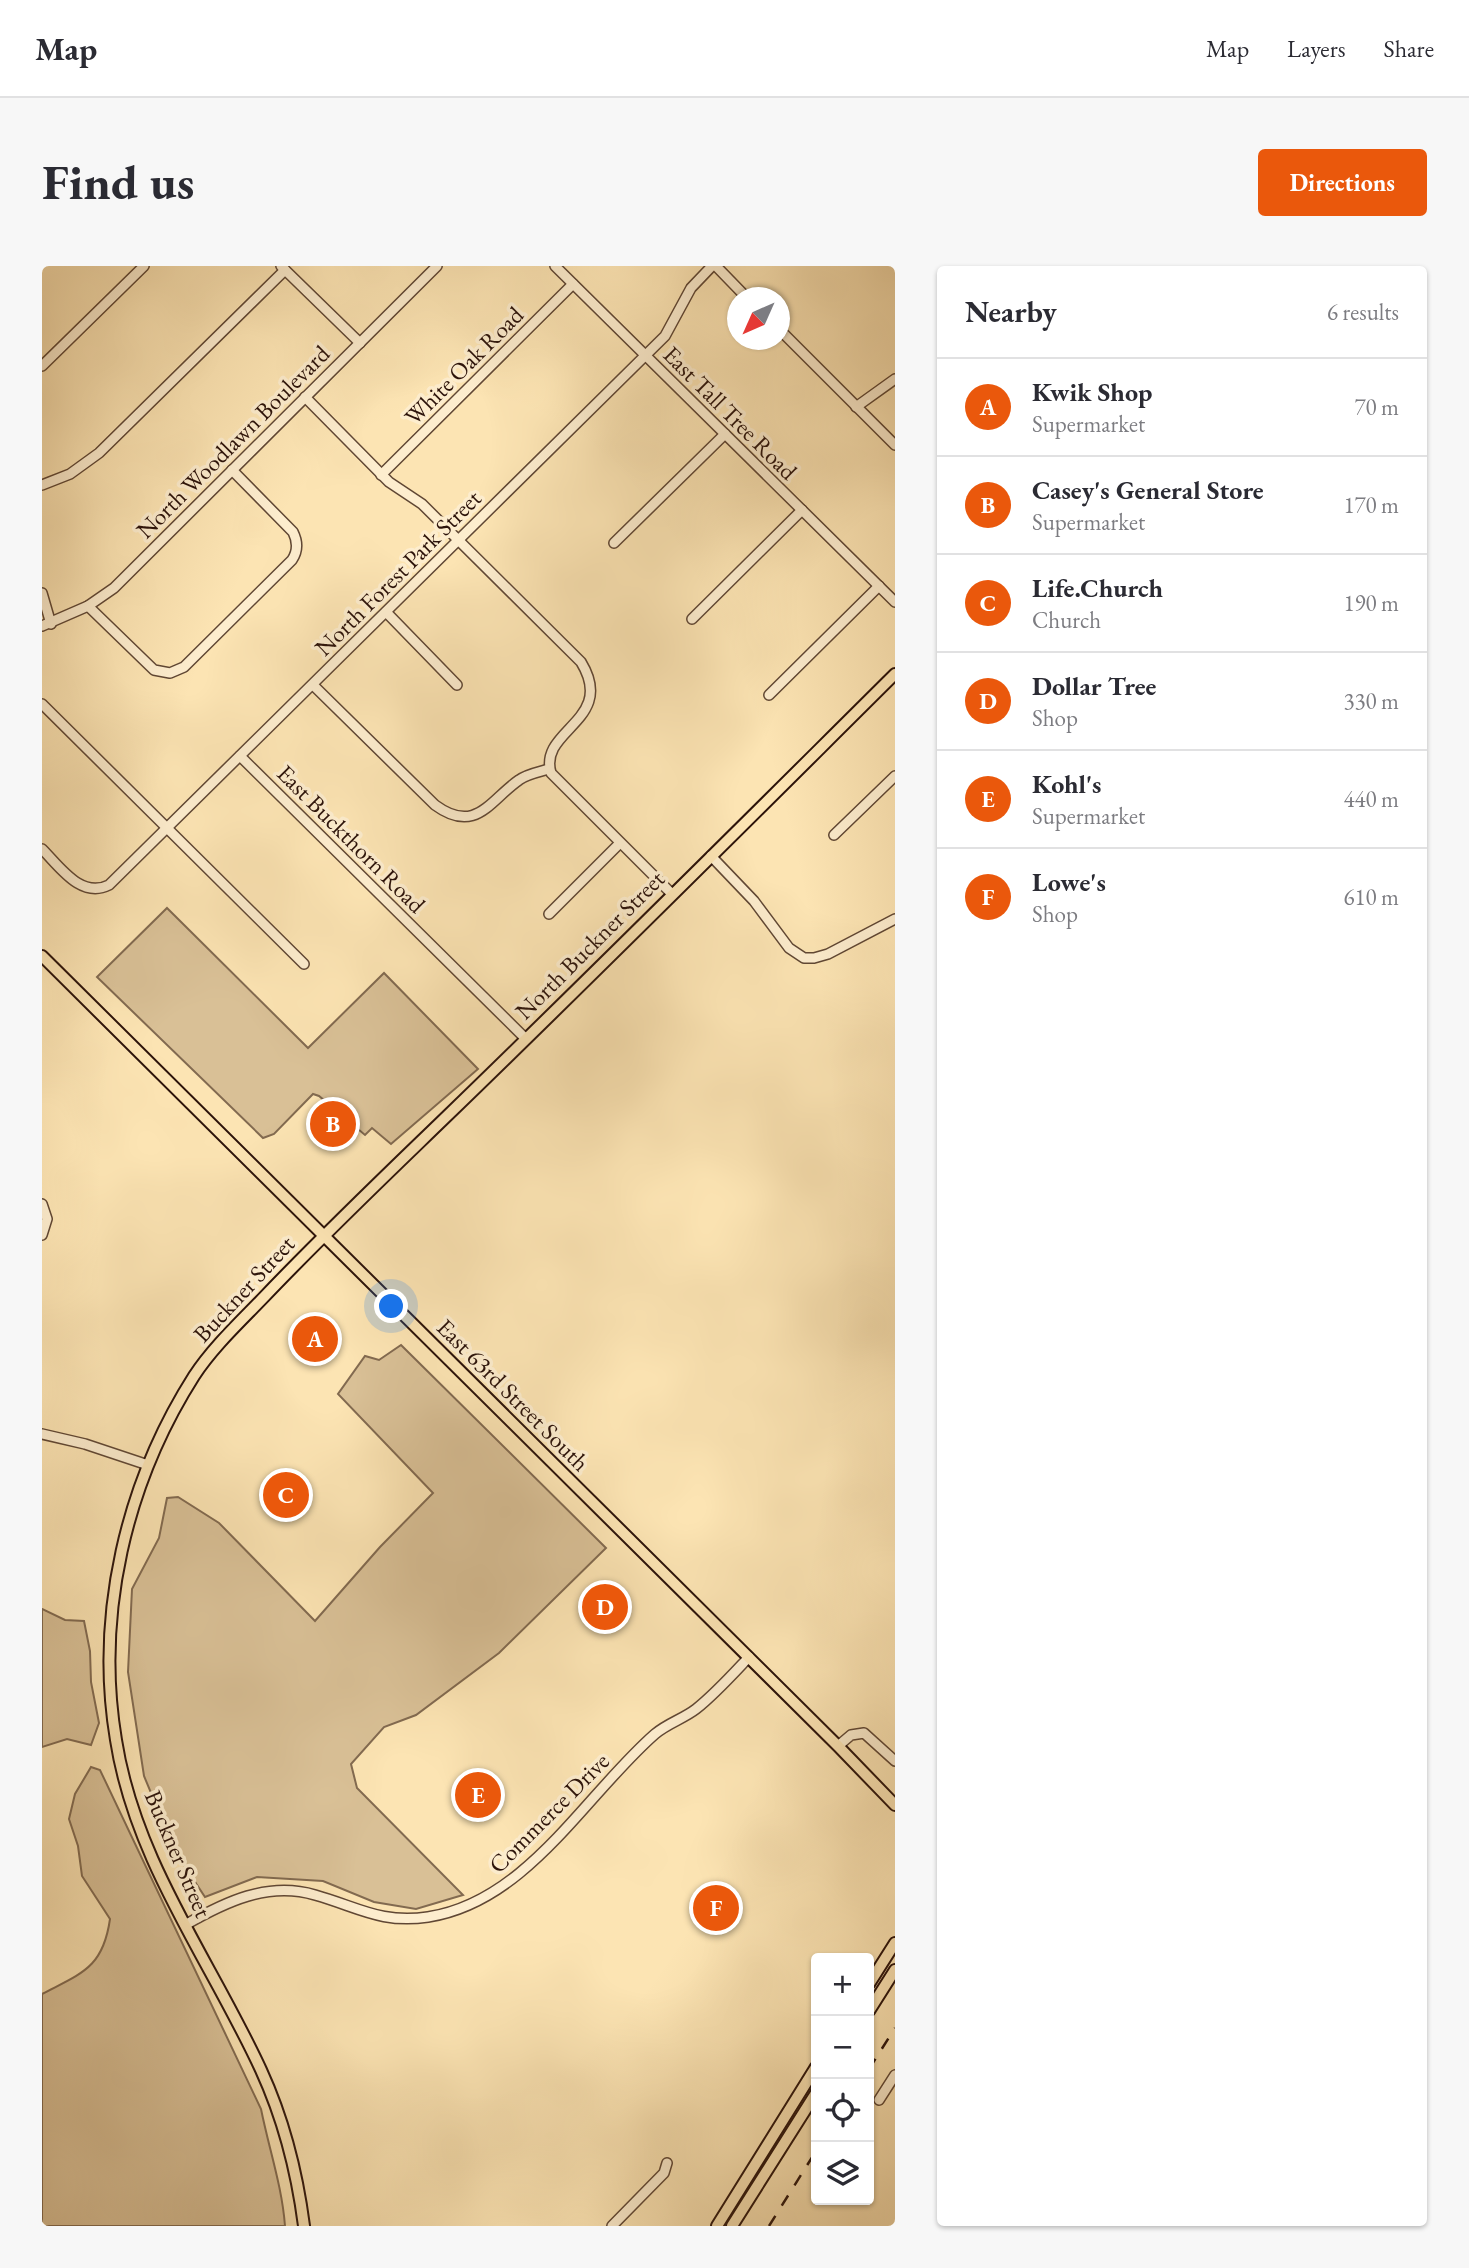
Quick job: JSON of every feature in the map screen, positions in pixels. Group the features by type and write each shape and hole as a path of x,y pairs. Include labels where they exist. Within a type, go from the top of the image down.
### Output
{"main road":[{"name":"North Buckner Street","path":"314,1245 895,674"},
{"name":"East 63rd Street South","path":"42,956 895,1805"},
{"name":"Buckner Street","path":"304,2226 295,2168 281,2120 251,2050 159,1876 138,1825 116,1743 110,1693 112,1607 122,1546 148,1465 170,1419 209,1356 314,1245"},
{"path":"874,1976 895,1943"},
{"path":"874,2003 895,1970"},
{"path":"717,2226 811,2075"},
{"path":"732,2226 811,2101"}],"street":[{"path":"42,366 144,266"},
{"name":"North Woodlawn Boulevard","path":"46,625 88,606 113,588 437,266"},
{"name":"East Tall Tree Road","path":"555,266 895,602"},
{"path":"714,266 736,287"},
{"name":"North Forest Park Street","path":"42,849 76,882 93,890 109,885 665,336 691,288 714,266"},
{"path":"42,485 70,474 99,453 283,268 360,343"},
{"name":"White Oak Road","path":"381,475 573,284"},
{"path":"790,341 895,445"},
{"path":"856,407 895,379"},
{"path":"305,397 381,475 422,504 581,662 590,685 588,704 583,714 554,745 549,760 550,769 554,779 672,894"},
{"path":"614,542 725,434"},
{"path":"88,606 154,670 174,673 187,664 292,560 296,550 293,532 232,470"},
{"path":"692,619 802,510"},
{"path":"769,695 879,586"},
{"path":"42,593 46,625"},
{"path":"386,612 457,685"},
{"path":"313,685 435,805 446,812 461,816 478,814 490,807 521,778 550,769"},
{"path":"42,705 304,964"},
{"name":"East Buckthorn Road","path":"240,756 526,1039"},
{"path":"834,835 895,776"},
{"path":"548,914 620,843"},
{"path":"711,856 754,901 789,948 799,956 810,959 828,954 895,919"},
{"path":"42,1205 46,1216 42,1235"},
{"path":"42,1434 85,1444 148,1465"},
{"name":"Commerce Drive","path":"185,1925 234,1900 279,1890 316,1895 363,1912 395,1918 445,1913 481,1899 500,1889 537,1856 655,1734 707,1700 749,1657"},
{"path":"838,1746 851,1735 864,1733 895,1761"},
{"path":"879,2100 895,2075"},
{"path":"612,2226 664,2173 667,2163"}],"shaded area":[{"path":"167,908 308,1048 384,973 478,1069 391,1144 372,1128 365,1135 319,1096 313,1094 274,1134 263,1138 97,977"},
{"path":"401,1345 606,1548 499,1653 416,1715 384,1727 351,1764 357,1788 463,1895 416,1909 374,1902 323,1881 257,1877 205,1897 176,1853 144,1776 128,1672 132,1589 159,1538 167,1498 178,1497 219,1523 315,1621 380,1547 433,1493 338,1394 365,1356 379,1360"},
{"path":"42,1609 65,1620 84,1621 99,1723 91,1745 67,1739 42,1747"},
{"path":"91,1767 100,1770 261,2109 285,2226 42,2226 42,1994 79,1974 96,1959 107,1935 110,1919 82,1876 78,1846 69,1819 75,1794"}],"railway":[{"path":"874,2061 895,2028"},
{"path":"769,2226 811,2159"}],"place":[{"name":"Casey's General Store","path":"333,1124"},
{"name":"Kwik Shop","path":"315,1339"},
{"name":"Life.Church","path":"286,1495"},
{"name":"Dollar Tree","path":"605,1607"},
{"name":"Kohl's","path":"478,1795"},
{"name":"Lowe's","path":"716,1908"}]}
